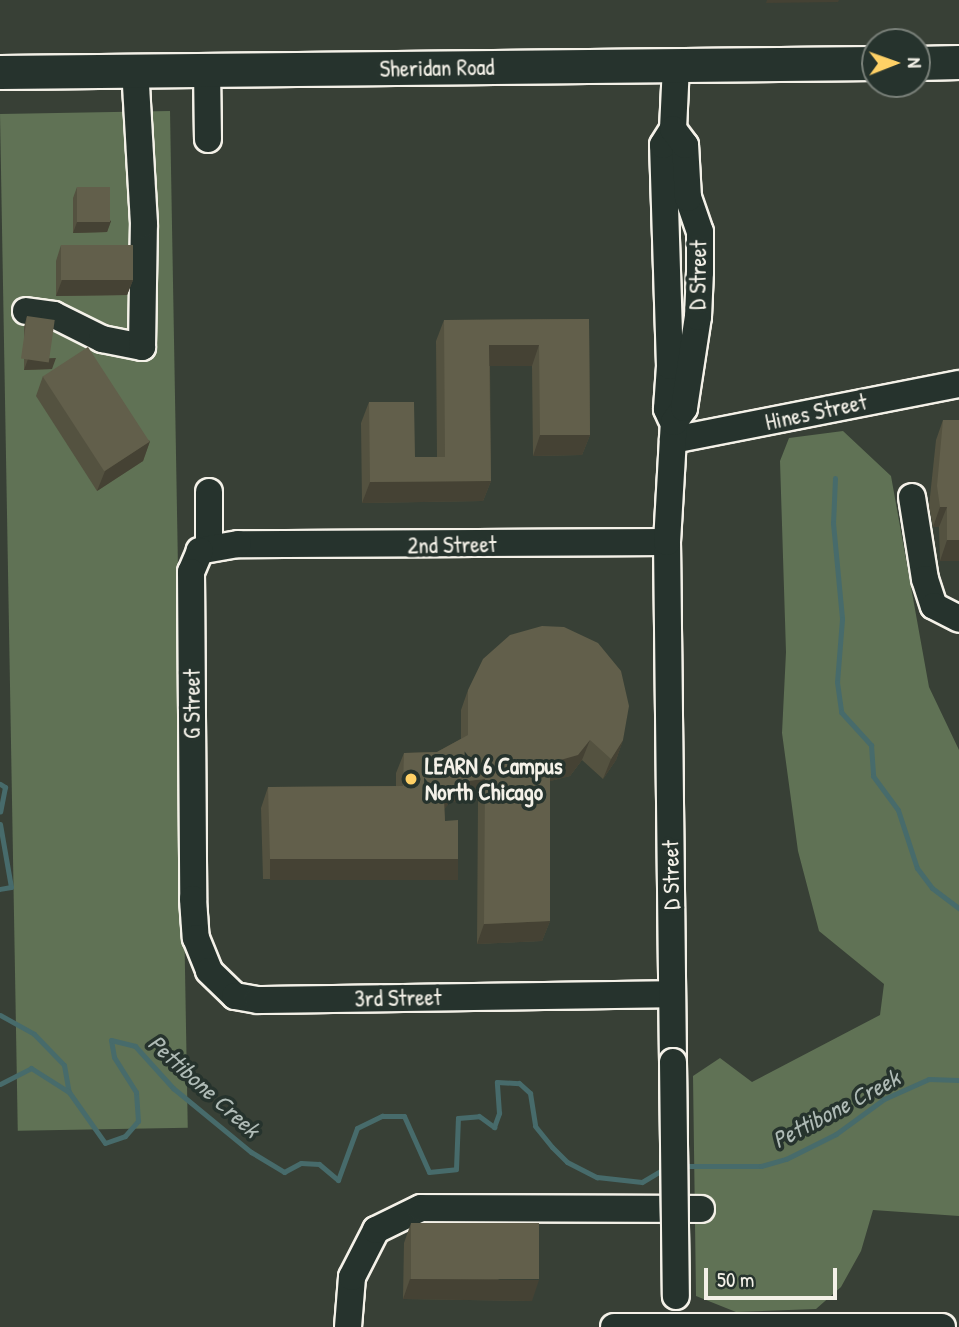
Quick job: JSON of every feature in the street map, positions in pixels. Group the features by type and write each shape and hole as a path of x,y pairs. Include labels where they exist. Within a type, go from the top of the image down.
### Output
{"main road":[{"path":"931,62 955,62"},
{"name":"Sheridan Road","path":"0,72 861,63"}],"street":[{"name":"D Street","path":"676,66 673,129 663,145 667,409 673,431 667,542 676,1327"},
{"path":"26,311 54,316 102,339 142,347 145,224 135,69"},
{"path":"207,69 208,139"},
{"name":"Hines Street","path":"673,431 959,384"},
{"path":"209,492 209,547"},
{"path":"912,497 925,579 934,606 959,620"},
{"name":"2nd Street","path":"209,547 238,544 667,542"},
{"name":"G Street","path":"193,899 191,572 194,557 209,547"},
{"name":"3rd Street","path":"193,899 196,938 209,971 235,996 258,1000 673,994"},
{"path":"348,1327 352,1277 376,1230 421,1208 701,1209"},
{"path":"614,1327 942,1327"}],"green space":[{"path":"170,111 188,1128 18,1131 0,114"},
{"path":"843,431 891,476 929,687 959,750 959,1216 873,1210 861,1251 841,1287 816,1309 736,1312 696,1296 693,1076 720,1058 752,1082 880,1015 884,984 819,931 798,851 782,733 786,652 780,461 789,438"}],"building":[{"path":"77,187 110,187 110,222 77,222"},
{"path":"61,245 133,245 133,280 61,280"},
{"path":"27,316 55,320 49,362 21,359"},
{"path":"589,319 590,435 540,435 539,345 489,345 491,481 370,482 369,402 414,402 415,457 445,457 444,320"},
{"path":"88,347 150,442 104,471 43,376"},
{"path":"943,420 959,420 959,540 947,540 947,507 940,507 937,486"},
{"path":"542,626 564,627 598,643 621,671 629,706 623,740 611,759 590,740 578,755 550,763 550,921 484,924 485,779 458,782 444,798 445,821 458,820 458,859 270,859 268,787 403,786 404,753 437,752 468,735 468,690 483,659 510,635"},
{"path":"411,1223 539,1223 539,1279 411,1279"}],"waterway":[{"name":"Pettibone Creek","path":"835,478 833,523 842,619 837,682 841,712 871,745 873,776 898,810 917,868 932,888 959,908"},
{"name":"Pettibone Creek","path":"0,784 5,787 0,812"},
{"name":"Pettibone Creek","path":"0,824 11,887 0,889"},
{"name":"Pettibone Creek","path":"0,1015 34,1034 64,1065 69,1092 105,1143 125,1136 138,1121 136,1092 114,1057 111,1040 135,1046 173,1088 251,1152 284,1172 301,1163 319,1164 338,1180 357,1128 382,1116 404,1116 429,1172 456,1169 458,1118 479,1116 494,1127 499,1113 497,1082 519,1083 530,1093 535,1126 567,1162 597,1177 642,1182 667,1167"},
{"name":"Pettibone Creek","path":"0,1084 31,1068 69,1092"},
{"name":"Pettibone Creek","path":"680,1166 761,1166 786,1159 836,1134 884,1099 929,1079 959,1080"}],"place":[{"name":"LEARN 6 Campus North Chicago","path":"411,779"}]}
